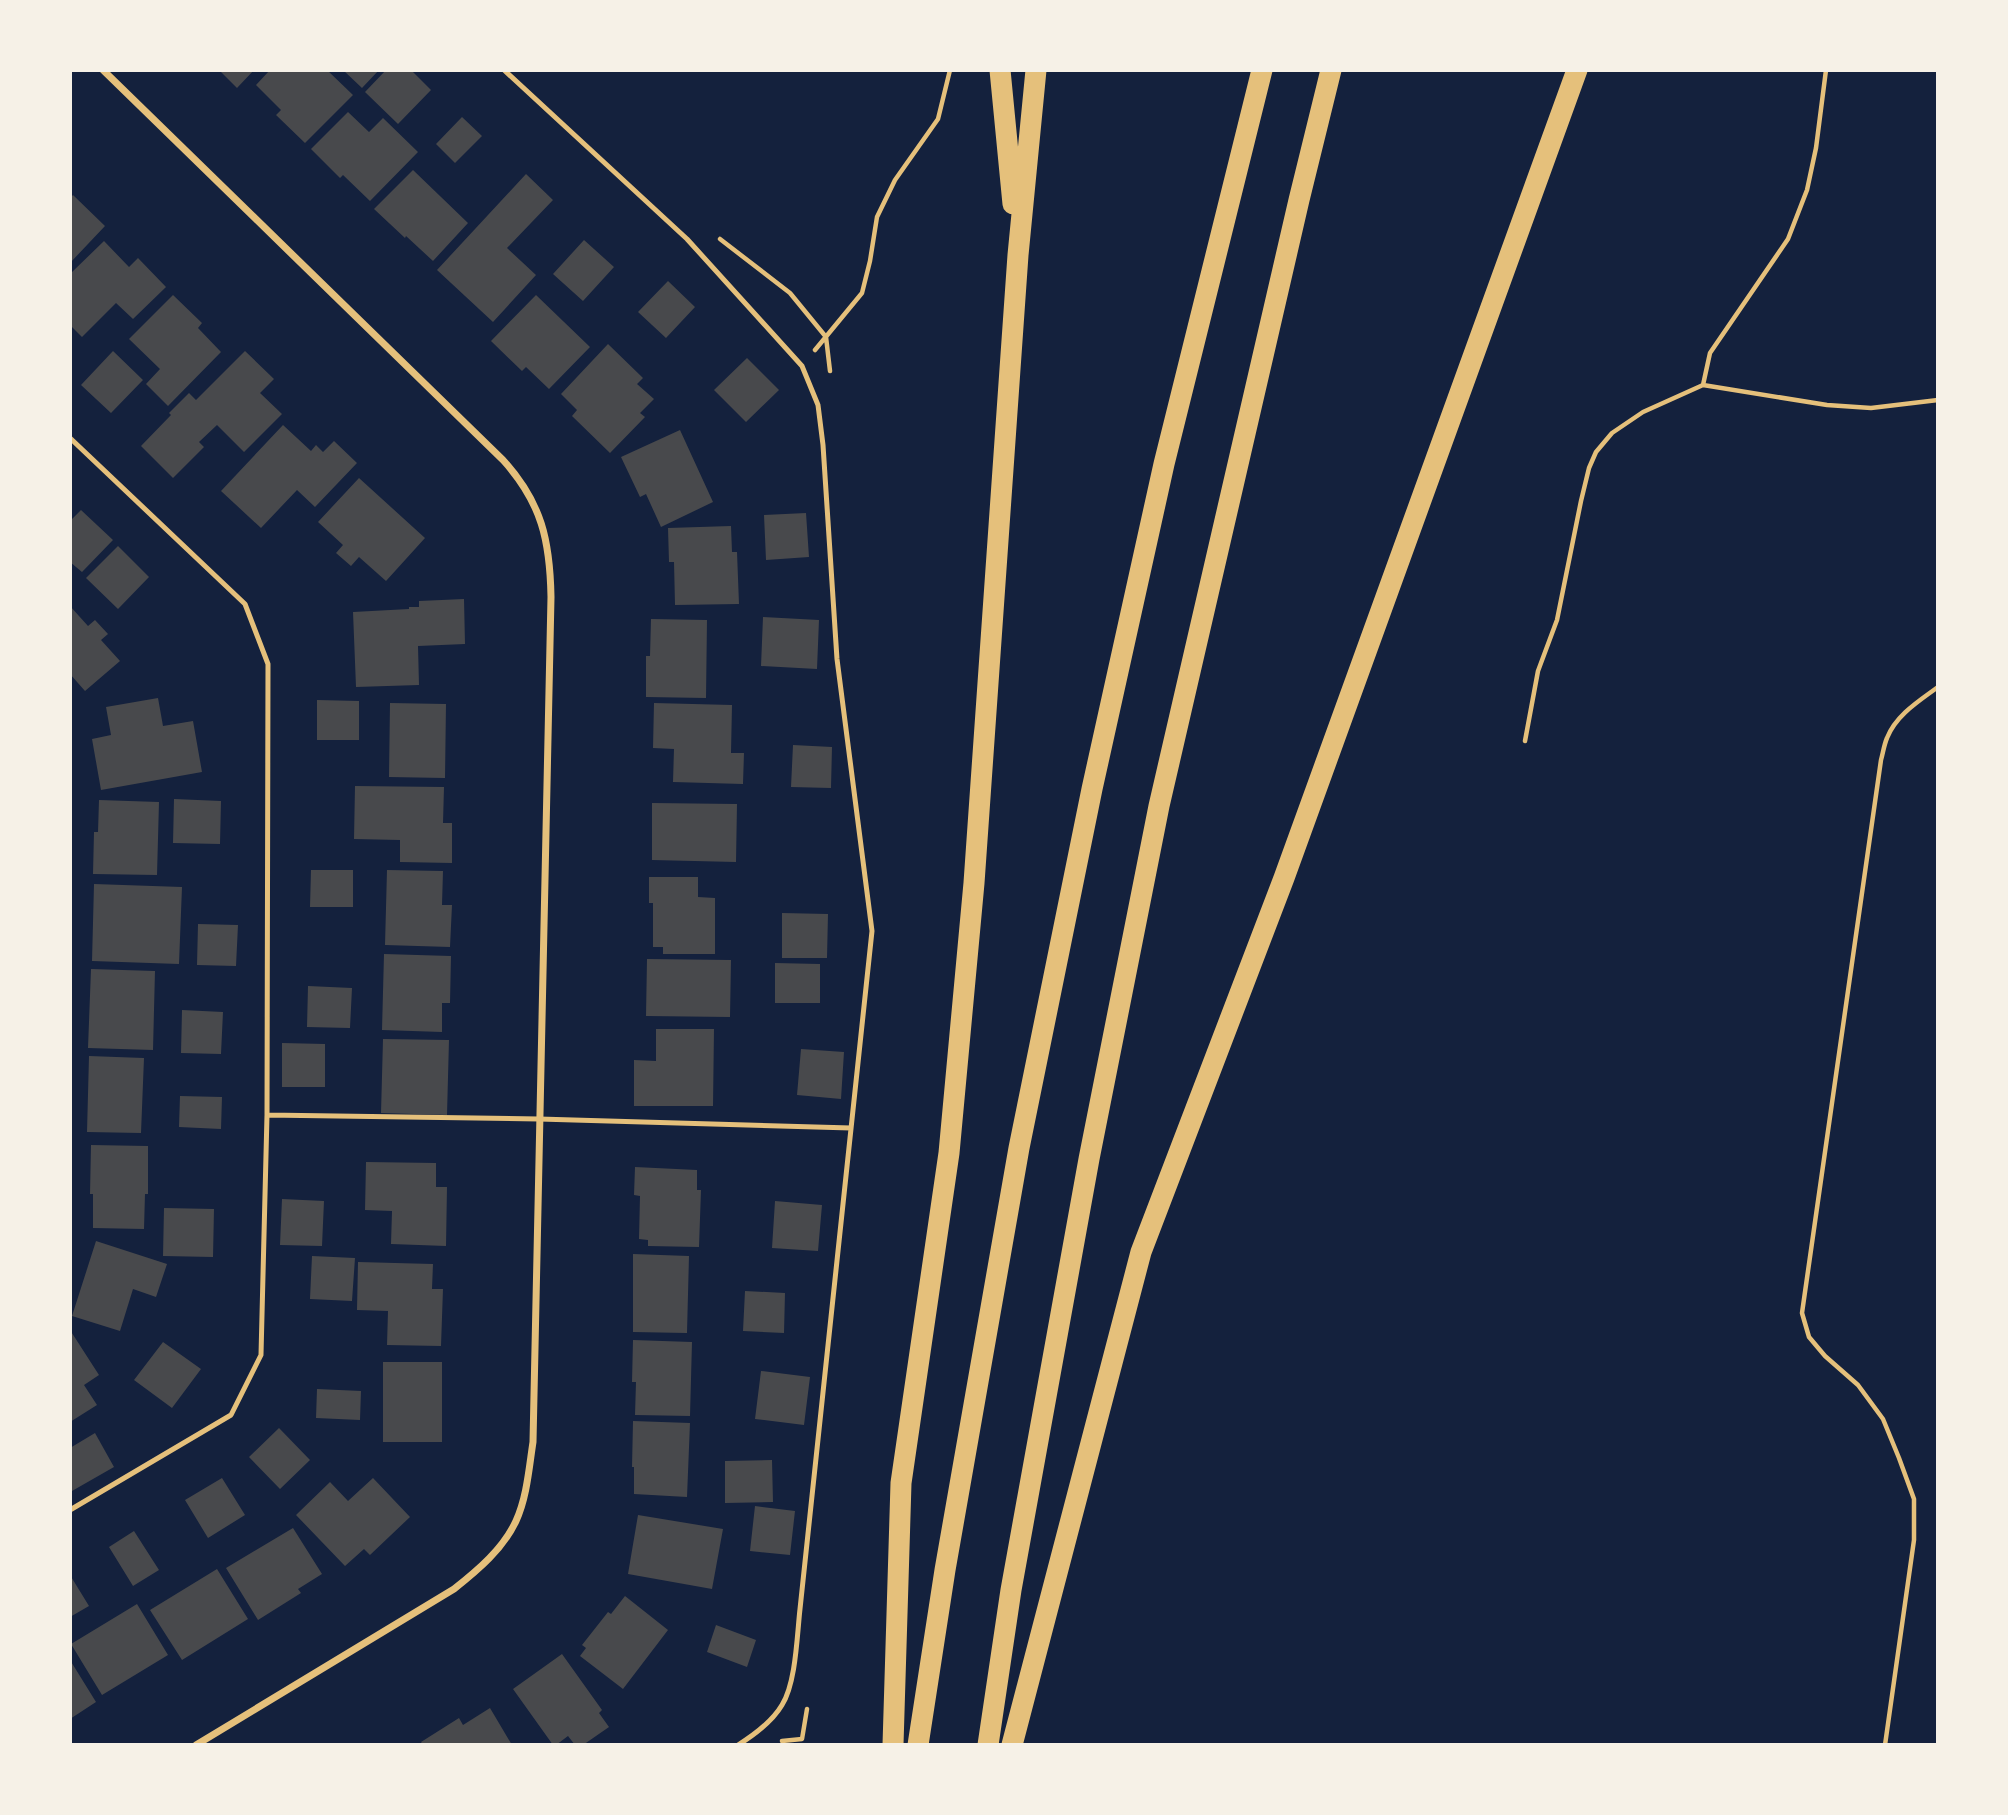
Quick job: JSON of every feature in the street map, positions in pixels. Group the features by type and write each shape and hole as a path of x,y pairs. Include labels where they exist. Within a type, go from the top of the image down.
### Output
{"highway":[{"path":"1000,70 1018,255"},
{"path":"893,1745 901,1483 949,1153 974,883 1018,255 1036,70"},
{"path":"918,1745 945,1570 1019,1148 1090,802 1164,464 1262,70"},
{"path":"988,1745 1011,1590 1089,1158 1158,806 1331,70"},
{"path":"1012,1745 1141,1252 1284,878 1577,70"}],"street":[{"path":"103,70 519,477 542,522 551,563 534,1442 516,1521 478,1570 454,1589 196,1745"}],"lane":[{"path":"504,70 687,239 802,366 818,405 837,659 872,931 790,1689 782,1706 767,1724 738,1745"},
{"path":"70,438 245,604 268,664 267,1115 261,1355 231,1415 70,1510"},
{"path":"267,1115 851,1128"}],"path":[{"path":"826,337 862,293 877,217 895,180 939,119 950,70"},
{"path":"1703,384 1710,353 1788,239 1807,190 1816,148 1826,70"},
{"path":"718,237 790,293 826,337 831,376"},
{"path":"1525,741 1538,671 1557,620 1589,468 1596,452 1612,433 1643,412 1703,384 1828,405 1871,408 1938,400"},
{"path":"1885,1745 1914,1539 1914,1499 1883,1419 1858,1385 1808,1337 1802,1313 1881,760 1887,737 1898,721 1913,704 1938,687"},
{"path":"773,1742 802,1742 807,1707"}],"building":[{"path":"219,70 254,70 237,88"},
{"path":"270,70 327,70 353,95 305,143 276,115 281,110 256,85"},
{"path":"343,70 379,70 362,88"},
{"path":"386,70 411,70 431,90 398,124 365,92"},
{"path":"348,112 369,132 383,118 418,152 370,201 343,175 340,178 311,149"},
{"path":"462,117 482,136 455,163 436,144"},
{"path":"413,170 468,223 433,261 374,209"},
{"path":"526,174 553,200 507,248 536,275 493,322 437,270"},
{"path":"73,195 105,226 70,263 70,198"},
{"path":"584,240 614,267 583,301 553,274"},
{"path":"104,241 129,267 138,258 166,287 133,319 116,303 82,337 70,325 70,274"},
{"path":"668,281 695,307 666,338 638,312"},
{"path":"173,295 202,323 198,328 221,352 168,406 146,384 160,369 129,339"},
{"path":"536,295 590,347 549,389 526,367 522,371 491,341"},
{"path":"608,344 643,378 637,384 654,399 640,413 645,417 610,453 572,416 577,410 561,394"},
{"path":"113,351 143,380 111,413 81,385"},
{"path":"245,351 274,379 260,393 282,414 244,452 217,425 199,442 204,447 173,478 141,446 189,393 196,400"},
{"path":"747,358 779,390 746,422 714,390"},
{"path":"283,425 311,451 316,445 323,452 334,441 357,463 315,507 297,490 261,528 221,491"},
{"path":"680,430 713,502 661,527 646,494 640,497 621,457"},
{"path":"359,478 425,538 386,581 359,557 351,566 336,553 343,545 318,522"},
{"path":"81,510 113,540 82,572 70,562 70,521"},
{"path":"806,513 809,557 766,560 764,515"},
{"path":"731,526 732,552 737,552 739,604 675,605 674,562 669,562 668,528"},
{"path":"118,546 149,577 118,609 86,578"},
{"path":"464,599 465,644 418,646 419,685 356,687 353,612 409,609 419,607 419,601"},
{"path":"70,606 88,626 95,620 108,634 101,640 120,661 85,691 70,674"},
{"path":"763,617 819,620 817,669 761,666"},
{"path":"651,619 707,620 706,698 646,697 646,656 650,656"},
{"path":"158,698 163,726 193,721 202,772 101,790 92,739 111,735 106,707"},
{"path":"317,700 359,701 359,740 317,740"},
{"path":"390,703 446,704 445,778 389,777"},
{"path":"654,703 732,705 731,753 744,753 743,784 673,782 674,749 653,748"},
{"path":"793,745 832,747 831,788 791,787"},
{"path":"355,786 444,787 443,823 452,823 452,863 400,862 400,840 354,839"},
{"path":"174,799 221,801 220,844 173,843"},
{"path":"99,800 159,802 157,875 93,874 94,832 98,832"},
{"path":"652,803 737,804 736,862 652,860"},
{"path":"311,870 353,870 353,907 310,907"},
{"path":"387,870 443,871 442,905 452,905 450,947 385,945"},
{"path":"649,877 698,877 698,897 715,898 715,954 663,954 663,947 653,947 653,903 649,903"},
{"path":"94,884 182,887 179,964 92,961"},
{"path":"782,913 828,914 827,958 782,958"},
{"path":"198,924 238,925 236,966 197,965"},
{"path":"384,954 451,956 450,1003 442,1003 442,1032 382,1030"},
{"path":"647,959 731,960 730,1017 646,1016"},
{"path":"775,963 820,964 820,1003 775,1003"},
{"path":"91,969 155,971 153,1050 88,1048"},
{"path":"308,986 352,988 350,1028 307,1027"},
{"path":"182,1010 223,1012 221,1054 181,1053"},
{"path":"656,1029 714,1029 713,1106 634,1106 634,1060 656,1061"},
{"path":"383,1039 449,1040 447,1115 381,1113"},
{"path":"282,1043 325,1044 325,1087 282,1087"},
{"path":"801,1049 844,1052 841,1099 797,1095"},
{"path":"89,1056 144,1058 141,1133 87,1132"},
{"path":"180,1096 222,1097 221,1129 179,1127"},
{"path":"91,1145 148,1146 148,1194 145,1194 144,1229 93,1228 93,1194 90,1194"},
{"path":"366,1162 436,1163 436,1187 447,1187 446,1246 391,1244 392,1211 365,1210"},
{"path":"635,1167 697,1170 697,1190 701,1190 699,1247 648,1246 648,1240 639,1239 640,1196 634,1195"},
{"path":"282,1199 324,1201 322,1246 280,1245"},
{"path":"775,1201 822,1205 818,1251 772,1248"},
{"path":"164,1208 214,1209 213,1257 163,1256"},
{"path":"96,1241 167,1264 156,1297 133,1289 120,1331 72,1316"},
{"path":"633,1254 689,1256 687,1333 633,1332"},
{"path":"312,1256 355,1258 352,1301 310,1299"},
{"path":"358,1262 433,1264 432,1289 443,1289 441,1346 387,1345 388,1311 357,1310"},
{"path":"745,1291 785,1293 784,1333 743,1331"},
{"path":"70,1330 99,1375 84,1385 97,1405 70,1422"},
{"path":"633,1340 692,1342 690,1416 635,1415 636,1382 632,1382"},
{"path":"163,1342 201,1369 172,1408 134,1380"},
{"path":"383,1362 442,1362 442,1442 383,1442"},
{"path":"761,1371 810,1377 804,1425 755,1419"},
{"path":"317,1389 361,1391 360,1420 316,1418"},
{"path":"633,1421 690,1423 687,1497 634,1494"},
{"path":"279,1428 310,1460 280,1489 249,1457"},
{"path":"95,1433 114,1467 72,1491 70,1448"},
{"path":"772,1460 773,1502 725,1503 725,1461"},
{"path":"222,1478 245,1515 208,1538 185,1500"},
{"path":"373,1478 410,1517 370,1555 364,1549 345,1566 296,1515 330,1482 348,1501"},
{"path":"755,1506 795,1511 790,1555 750,1551"},
{"path":"638,1515 723,1529 712,1589 628,1574"},
{"path":"293,1528 322,1574 298,1589 301,1593 258,1620 226,1568"},
{"path":"134,1531 159,1570 133,1586 109,1547"},
{"path":"217,1569 248,1619 182,1660 150,1610"},
{"path":"70,1575 89,1606 70,1617"},
{"path":"625,1596 668,1630 623,1689 580,1656 586,1648 582,1645 608,1612 611,1614"},
{"path":"137,1604 168,1655 102,1695 71,1644"},
{"path":"716,1625 756,1640 747,1667 707,1652"},
{"path":"562,1654 602,1710 599,1713 609,1727 583,1745 575,1745 568,1736 553,1745 513,1689"},
{"path":"70,1660 96,1702 70,1719"},
{"path":"490,1708 512,1745 423,1745 421,1742 459,1718 463,1725"}]}
